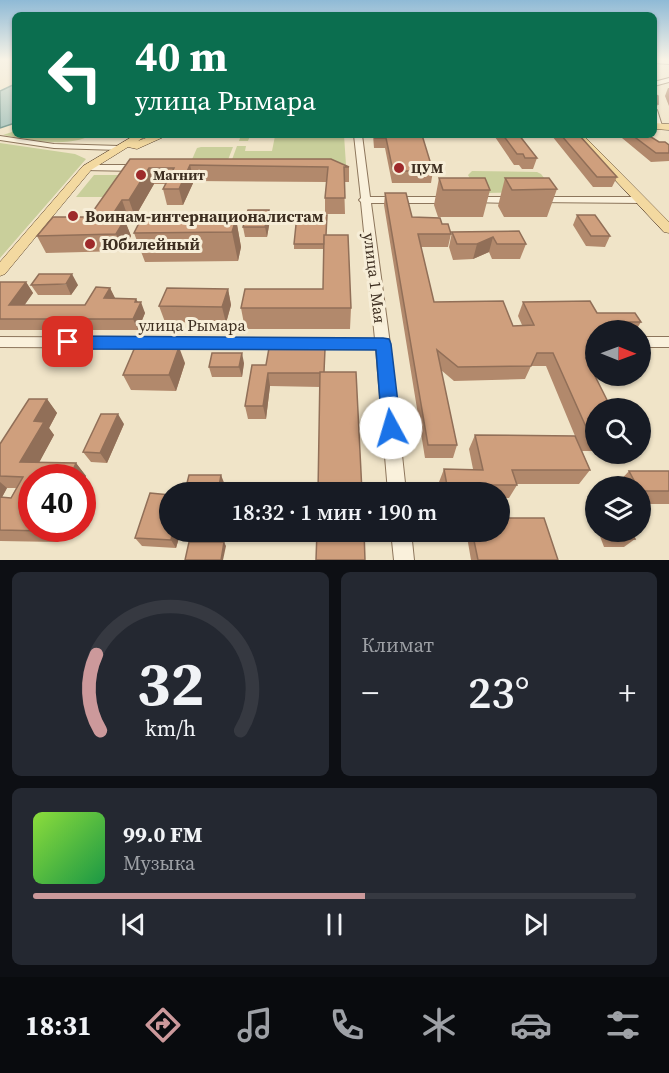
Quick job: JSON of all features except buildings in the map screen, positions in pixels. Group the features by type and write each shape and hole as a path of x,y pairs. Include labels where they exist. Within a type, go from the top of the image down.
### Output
{"main road":[{"path":"0,271 92,165 137,138"},
{"path":"92,165 156,138"},
{"path":"581,138 669,229"}],"street":[{"path":"0,138 54,146 119,148"},
{"name":"улица 1 Мая","path":"358,138 358,169 383,344 396,482"},
{"path":"92,165 144,168"},
{"path":"364,200 456,200"},
{"path":"467,200 641,200"},
{"name":"улица Рымара","path":"0,342 383,344"},
{"path":"651,342 669,342"},
{"path":"402,542 404,560"}],"green space":[{"path":"23,138 84,138 59,142"},
{"path":"240,138 249,138 248,141 239,141"},
{"path":"275,138 344,138 346,165 230,165 237,146 246,146 245,151 272,151"},
{"path":"0,143 75,154 86,159 0,258"},
{"path":"233,147 226,165 190,164 197,148"},
{"path":"472,171 537,172 552,188 549,192 485,193 475,188 468,175"},
{"path":"94,175 124,175 109,197 76,197"}],"water":[{"path":"12,85 12,124 0,128 0,91"}],"place":[{"name":"ЦУМ","path":"399,168"},
{"name":"Магнит","path":"141,175"},
{"name":"Воинам-интернационалистам","path":"73,216"},
{"name":"Юбилейный","path":"90,244"}],"route":[{"path":"68,342 383,344 391,428"}]}
